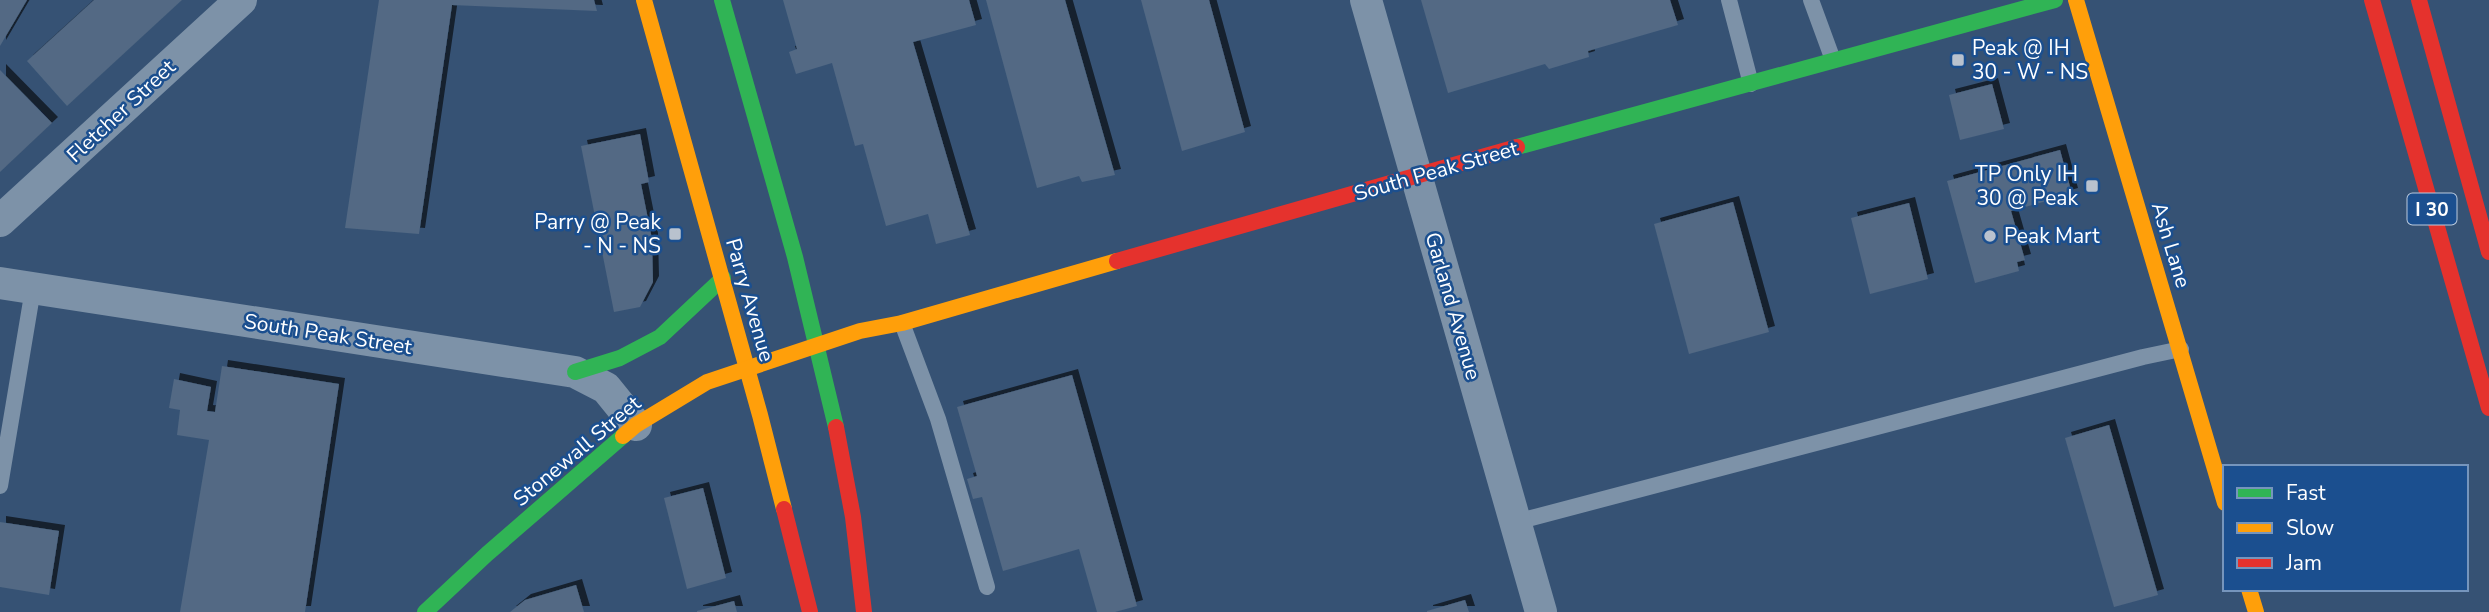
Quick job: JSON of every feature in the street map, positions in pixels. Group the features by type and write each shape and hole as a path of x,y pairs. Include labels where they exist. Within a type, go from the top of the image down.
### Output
{"main road":[{"name":"Parry Avenue","path":"644,0 748,369 810,612"},
{"path":"722,0 803,281 818,345 853,518 864,612"},
{"name":"South Peak Street","path":"818,345 1416,175 1834,62 1969,18 2054,0"},
{"name":"Ash Lane","path":"2076,0 2223,496"},
{"path":"2420,4 2489,252"},
{"name":"I 30","path":"2374,5 2489,408"},
{"path":"575,372 620,358 660,337 723,278"},
{"name":"Stonewall Street","path":"425,612 487,554 636,425 707,382 818,345"},
{"path":"2250,591 2256,612"}],"street":[{"name":"Fletcher Street","path":"0,221 241,0"},
{"name":"Garland Avenue","path":"1366,0 1541,612"},
{"name":"South Peak Street","path":"0,284 575,372 606,388 636,425"}],"lane":[{"path":"1729,0 1751,84"},
{"path":"1811,0 1834,62"},
{"path":"0,486 33,289"},
{"path":"902,323 938,419 987,587"},
{"path":"1516,522 2180,349"}],"building":[{"path":"0,0 27,0 0,46"},
{"path":"94,0 182,0 67,106 27,61"},
{"path":"379,0 594,0 597,11 452,5 419,234 345,228"},
{"path":"783,0 969,0 976,25 913,42 970,235 936,244 928,214 886,226 863,144 855,146 832,63 796,74 789,52 797,49"},
{"path":"986,0 1065,0 1115,175 1082,182 1079,176 1037,188"},
{"path":"1141,0 1209,0 1245,132 1182,151"},
{"path":"1421,0 1670,0 1678,25 1588,51 1589,57 1549,69 1545,64 1448,93"},
{"path":"0,70 52,123 0,172"},
{"path":"1992,84 2004,129 1960,140 1949,95"},
{"path":"640,134 649,182 641,184 652,239 653,282 640,307 614,312 581,146"},
{"name":"Peak Mart","path":"2060,150 2072,194 2011,211 2025,260 2017,262 2019,271 1975,283 1947,181"},
{"path":"1733,202 1769,332 1689,354 1654,224"},
{"path":"1909,203 1928,279 1870,294 1851,218"},
{"path":"222,366 339,384 305,612 180,612 209,440 177,435 180,410 169,408 174,379 211,387 207,411 215,412"},
{"path":"1072,375 1137,606 1115,612 1097,612 1079,549 1003,571 982,497 973,499 967,479 977,476 957,407"},
{"path":"2109,425 2158,595 2114,607 2065,438"},
{"path":"703,488 726,578 687,589 664,498"},
{"path":"0,522 59,531 49,595 0,587"},
{"path":"576,585 584,612 510,612 525,600"},
{"path":"1465,600 1469,612 1427,612 1427,611"},
{"path":"734,601 737,612 697,612 697,611"}],"traffic: fast":[{"path":"722,0 795,257 836,427"},
{"path":"1517,147 2055,0"},
{"path":"575,372 620,358 660,337 723,278"},
{"path":"425,612 487,554 623,436"}],"traffic: slow":[{"path":"644,0 784,509"},
{"path":"2076,0 2223,496"},
{"path":"623,436 636,425 707,382 860,331 902,323 1117,261"},
{"path":"2250,591 2256,612"}],"traffic: jam":[{"path":"2372,0 2489,408"},
{"path":"2419,0 2489,252"},
{"path":"1117,261 1517,147"},
{"path":"836,427 853,517 864,612"},
{"path":"784,509 810,612"}],"place":[{"name":"Peak @ IH 30 - W - NS","path":"1958,60"},
{"name":"TP Only IH 30 @ Peak","path":"2092,186"},
{"name":"Parry @ Peak - N - NS","path":"675,234"},
{"name":"Peak Mart","path":"1990,236"}]}
